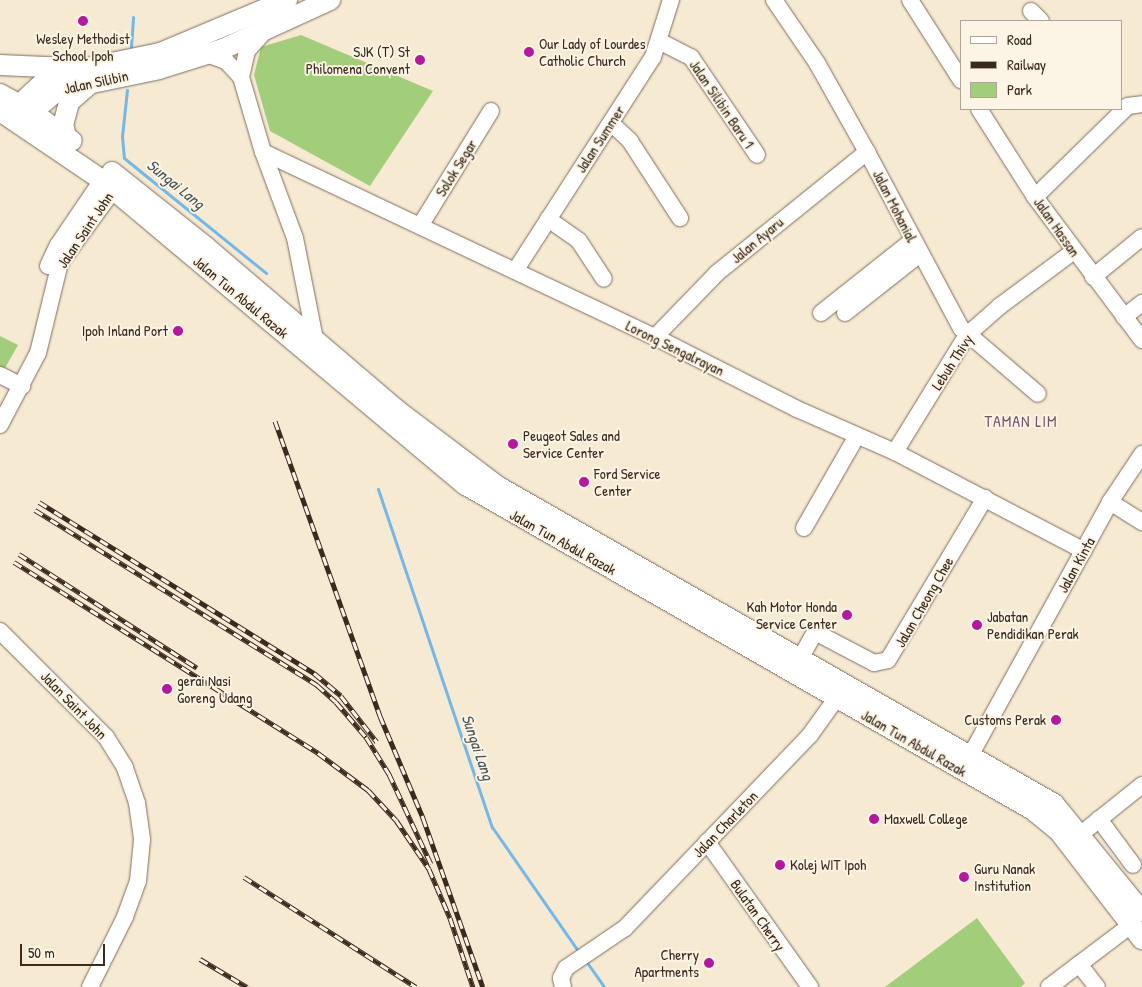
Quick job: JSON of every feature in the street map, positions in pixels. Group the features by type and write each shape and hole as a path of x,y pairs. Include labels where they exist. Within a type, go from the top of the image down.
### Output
{"main road":[{"name":"Jalan Silibin","path":"16,112 52,77 159,69 236,44 330,0"},
{"name":"Jalan Silibin","path":"88,74 160,53 279,4"},
{"path":"236,44 234,39 238,32 279,4"},
{"path":"0,65 88,74 69,102 63,125 66,136"},
{"name":"Jalan Tun Abdul Razak","path":"0,94 16,112 111,182 290,329 409,439 487,499 842,691 970,756 1054,804 1081,834 1138,925"},
{"name":"Jalan Tun Abdul Razak","path":"16,112 66,136 111,182"},
{"name":"Jalan Tun Abdul Razak","path":"290,329 315,339 398,411 497,486 800,659 842,691 928,750 1025,806 1058,830 1138,925"},
{"path":"928,750 958,759 970,756 968,760 978,774 1025,806"}],"street":[{"name":"Jalan Summer","path":"515,271 652,58 660,41 671,0"},
{"name":"Jalan Mohanial","path":"774,0 817,63 967,335 1038,394"},
{"path":"910,0 960,78"},
{"path":"240,77 247,51 263,33"},
{"name":"Jalan Silibin Baru 1","path":"660,41 691,56 757,155"},
{"path":"206,54 234,67 240,77 263,152 295,238 315,339"},
{"path":"1035,197 1130,102"},
{"name":"Jalan Hassan","path":"980,110 1035,197 1074,252 1142,340"},
{"name":"Solok Segar","path":"420,226 491,111"},
{"path":"611,123 630,141 680,218"},
{"name":"Lorong Sengalrayan","path":"263,152 655,337 857,436 895,452 1084,551"},
{"name":"Jalan Ayaru","path":"655,337 716,273 867,152"},
{"name":"Jalan Saint John","path":"0,425 19,385 31,351 52,257 111,182"},
{"path":"548,220 579,241 604,279"},
{"path":"1093,277 1142,237"},
{"path":"845,313 917,247"},
{"path":"821,313 917,247"},
{"name":"Lebuh Thivy","path":"895,452 967,335 1000,306 1074,252"},
{"path":"290,329 305,288"},
{"path":"1124,317 1142,303"},
{"path":"0,374 19,385"},
{"name":"Jalan Saint John","path":"0,411 19,385"},
{"path":"804,528 857,436"},
{"name":"Jalan Kinta","path":"970,756 1110,502 1142,454"},
{"name":"Jalan Cheong Chee","path":"800,659 815,632 866,660 881,663 888,660 985,498"},
{"path":"1110,502 1142,522"},
{"name":"Jalan Saint John","path":"0,632 100,730 125,768 137,803 142,840 138,881 125,916 90,987"},
{"name":"Jalan Saint John","path":"0,641 101,740 118,771 131,805 135,840 131,879 119,915 82,987"},
{"name":"Jalan Charleton","path":"563,987 563,973 576,961 625,928 810,735 842,691"},
{"path":"1081,834 1142,785"},
{"path":"1099,819 1133,865"},
{"name":"Bulatan Cherry","path":"707,842 810,987"},
{"path":"1049,987 1079,964 1138,925"},
{"path":"1079,964 1097,987"}],"green space":[{"path":"301,35 433,91 370,186 270,131 254,75 261,47"},
{"path":"0,336 18,345 0,377"},
{"path":"977,918 1025,983 1021,987 885,987"}],"waterway":[{"name":"Sungai Lang","path":"131,47 133,17"},
{"name":"Sungai Lang","path":"127,90 122,136 124,158 266,273"},
{"name":"Sungai Lang","path":"378,489 492,827 579,952"},
{"name":"Sungai Lang","path":"586,961 604,987"}],"railway":[{"path":"275,421 380,716 423,818 483,987"},
{"path":"39,502 314,673 341,696 377,742"},
{"path":"35,510 317,685 336,702 366,737 389,774 431,864"},
{"path":"19,554 197,668"},
{"path":"14,562 318,753 368,790 396,820 429,869 450,918 473,987"},
{"path":"244,877 416,987"},
{"path":"200,959 247,987"}],"place":[{"name":"Wesley Methodist School Ipoh","path":"83,21"},
{"name":"Our Lady of Lourdes Catholic Church","path":"529,52"},
{"name":"SJK (T) St Philomena Convent","path":"420,60"},
{"name":"Ipoh Inland Port","path":"178,331"},
{"name":"Peugeot Sales and Service Center","path":"513,444"},
{"name":"Ford Service Center","path":"584,482"},
{"name":"Kah Motor Honda Service Center","path":"847,615"},
{"name":"Jabatan Pendidikan Perak","path":"977,625"},
{"name":"gerai Nasi Goreng Udang","path":"167,689"},
{"name":"Customs Perak","path":"1056,720"},
{"name":"Maxwell College","path":"874,819"},
{"name":"Kolej WIT Ipoh","path":"780,865"},
{"name":"Guru Nanak Institution","path":"964,877"},
{"name":"Cherry Apartments","path":"709,963"}],"district":[{"name":"TAMAN LIM","path":"1021,421"}]}
